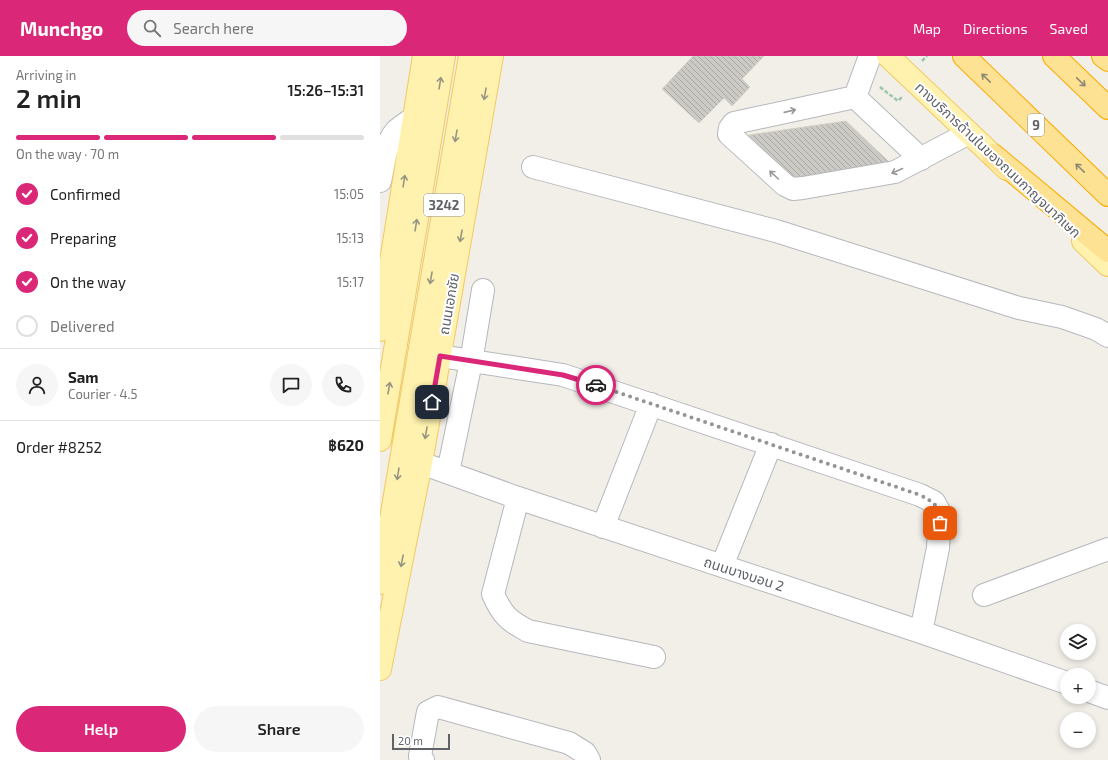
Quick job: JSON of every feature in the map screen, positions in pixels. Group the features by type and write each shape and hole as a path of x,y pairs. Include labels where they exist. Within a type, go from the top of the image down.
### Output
{"highway":[{"name":"9","path":"964,56 1108,195"},
{"path":"1054,56 1108,108"},
{"path":"1104,56 1108,60"},
{"path":"993,155 1108,251"}],"main road":[{"path":"380,330 424,56"},
{"name":"3242","path":"380,440 444,56"},
{"name":"ถนนเอกชัย","path":"380,583 418,353 470,56"},
{"name":"ถนนเอกชัย","path":"380,669 421,463 492,56"},
{"name":"ทางบริการด้านในของถนนกาญจนาภิเษก","path":"888,56 1108,265"}],"street":[{"path":"855,96 870,56"},
{"path":"855,96 734,124 730,128 729,134 785,185 793,189 887,175 921,159 969,133"},
{"path":"855,96 921,159"},
{"path":"380,181 392,135 414,118"},
{"path":"533,167 776,231 1019,308 1062,317 1096,329 1108,336"},
{"path":"448,472 471,362 483,290"},
{"path":"440,356 563,375 920,495 934,502 940,513 938,548 921,632"},
{"path":"603,527 652,404"},
{"path":"722,566 771,444"},
{"name":"ถนนบางบอน 2","path":"421,463 603,527 921,632 1060,682"},
{"path":"518,498 493,594 500,609 512,622 528,631 654,657"},
{"path":"984,596 1108,549"},
{"path":"1096,694 1108,698"},
{"path":"423,760 420,756 428,712 438,707 569,743 585,753 589,760"}],"path":[{"path":"877,84 898,101 901,98 897,95"}],"building":[{"path":"693,56 764,56 742,79 750,87 732,106 724,98 699,123 662,89"},
{"path":"846,121 889,162 792,183 747,138 749,135"}],"way so far":[{"path":"596,385 920,495 934,502 940,513 940,523"}],"route":[{"path":"432,402 440,356 563,375 596,385"}]}
